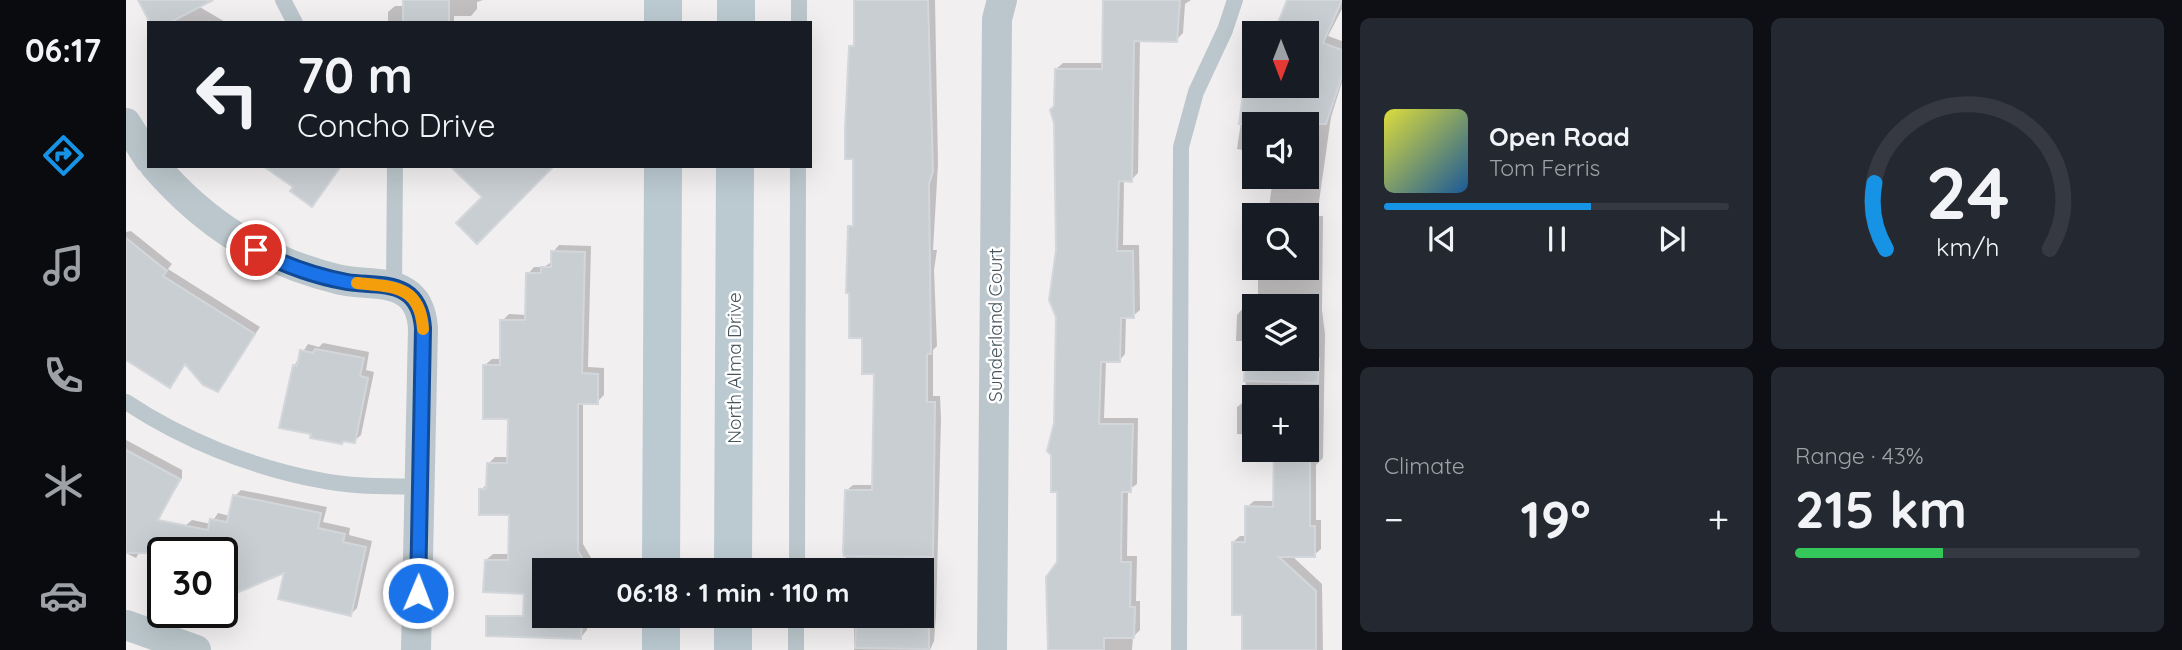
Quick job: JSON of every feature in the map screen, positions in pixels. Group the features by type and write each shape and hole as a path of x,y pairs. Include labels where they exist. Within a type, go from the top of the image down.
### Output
{"main road":[{"path":"663,0 663,21"},
{"path":"736,0 736,21"},
{"path":"661,558 663,168"},
{"name":"North Alma Drive","path":"733,558 735,168"},
{"path":"661,628 661,650"},
{"path":"733,628 733,650"}],"street":[{"name":"Sunderland Court","path":"992,650 997,19 1002,0"},
{"path":"126,123 147,156"},
{"path":"157,168 211,222 271,258 304,271 346,282 394,286 406,292 416,302 422,315 416,650"},
{"path":"126,625 196,650"}],"lane":[{"path":"283,0 294,21"},
{"path":"799,0 799,21"},
{"path":"1179,650 1181,147 1196,92 1225,30 1235,0"},
{"path":"394,286 395,168"},
{"path":"797,558 798,168"},
{"path":"126,402 153,420 234,457 319,480 421,486"},
{"path":"796,628 796,650"}],"building":[{"path":"138,0 213,0 173,21 149,21"},
{"path":"403,0 449,0 449,21 403,21"},
{"path":"854,0 928,0 933,171 929,184 931,354 927,354 927,402 935,402 933,557 844,556 843,551 845,490 872,490 874,374 862,374 862,338 849,338 849,293 846,293 848,226 853,226 853,159 845,159 845,129 849,46 854,46"},
{"path":"1103,0 1180,0 1177,42 1134,41 1132,182 1119,181 1117,251 1133,251 1134,318 1121,318 1120,362 1101,362 1099,424 1133,424 1131,492 1122,492 1121,562 1131,562 1130,607 1135,607 1134,638 1104,638 1104,650 1048,650 1046,577 1057,562 1057,492 1051,492 1051,455 1047,451 1054,423 1056,317 1049,300 1056,250 1054,123 1050,110 1054,106 1055,69 1102,69"},
{"path":"1287,0 1342,0 1323,43 1342,50 1342,76 1326,124 1319,124 1319,112 1242,112 1242,124 1239,124 1242,98 1320,98 1320,21 1279,21"},
{"path":"266,168 340,168 312,207 290,191 293,187"},
{"path":"452,168 552,168 477,244 456,223 482,197"},
{"path":"126,238 167,271 163,276 255,334 218,392 203,385 185,364 170,388 126,360"},
{"path":"551,251 585,252 582,373 598,374 598,404 578,404 578,551 582,558 532,558 532,628 581,628 581,639 486,636 486,616 523,616 524,594 483,592 485,560 508,560 509,515 479,515 479,489 486,489 487,463 507,463 508,419 483,419 483,365 500,365 500,320 525,320 526,273 541,273 541,267 551,267"},
{"path":"315,349 364,358 360,376 368,378 355,443 343,441 342,444 310,438 311,434 279,428 293,365 297,366 300,350 313,353"},
{"path":"1244,371 1318,371 1318,383 1244,381"},
{"path":"126,450 180,479 158,520 208,530 210,519 227,522 233,495 321,513 318,528 345,534 343,542 366,547 351,616 278,599 284,573 238,592 238,537 147,537 147,553 126,553"},
{"path":"1274,462 1310,462 1310,526 1315,526 1315,557 1279,557 1316,591 1316,650 1242,650 1242,615 1232,615 1232,542 1245,542 1245,506 1273,507"},
{"path":"856,628 929,628 929,649 855,648"}],"slow traffic":[{"path":"357,283 394,286 406,292 416,302 422,315 423,329"}],"route":[{"path":"256,250 304,271 346,282 394,286 406,292 416,302 422,315 423,328 418,593"}]}
